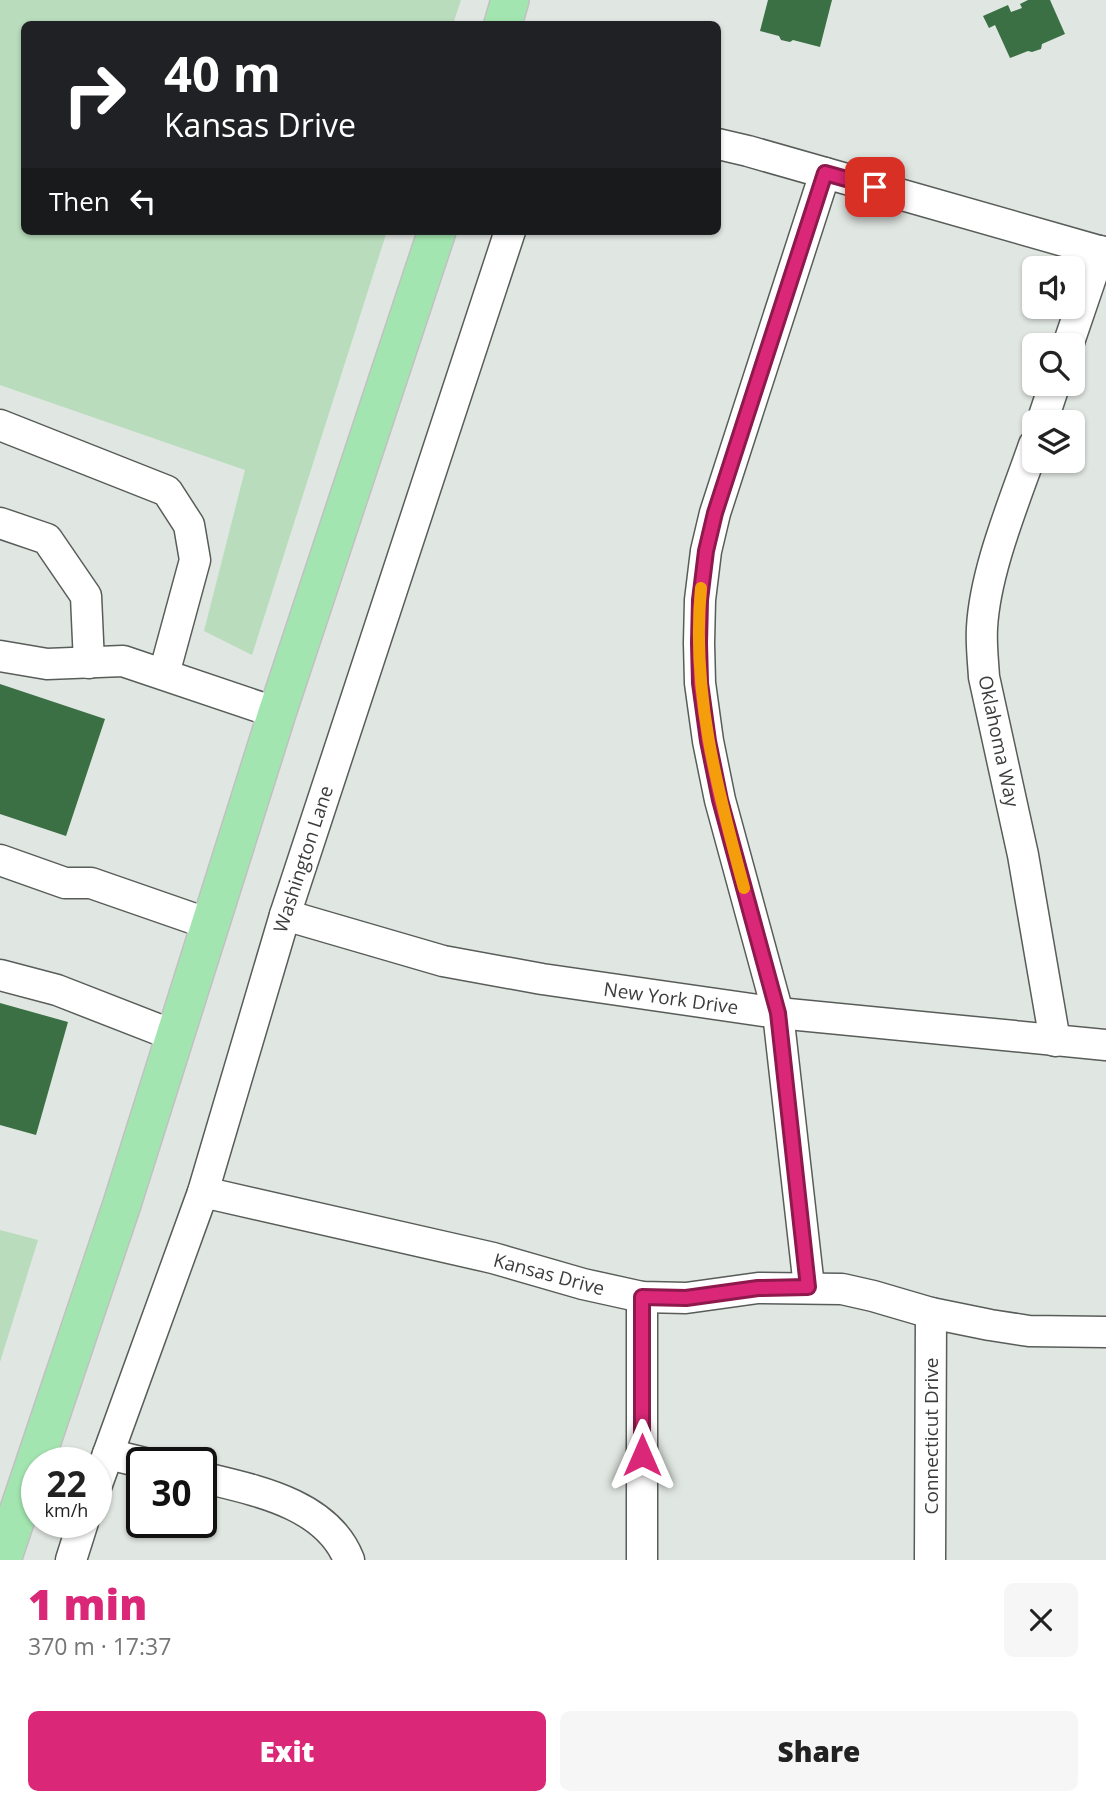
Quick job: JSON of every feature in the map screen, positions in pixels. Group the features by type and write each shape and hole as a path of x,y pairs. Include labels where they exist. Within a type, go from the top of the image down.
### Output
{"main road":[{"path":"504,21 510,0"},
{"path":"2,1560 117,1217 277,713 435,235"}],"street":[{"path":"721,145 1103,252 1073,333"},
{"path":"808,1287 778,1013 720,800 700,683 699,643 700,600 706,551 715,513 825,173"},
{"name":"Washington Lane","path":"111,1447 203,1192 285,915 508,235"},
{"path":"0,425 167,491 189,525 195,560 164,674"},
{"name":"Oklahoma Way","path":"1024,473 988,587 982,649 984,677 1023,855 1055,1041"},
{"path":"0,523 47,540 86,596 89,663"},
{"path":"0,656 47,664 122,661 277,713"},
{"path":"0,860 65,883 91,883 209,924"},
{"name":"New York Drive","path":"285,915 443,961 542,979 778,1013 1106,1045"},
{"path":"0,975 57,990 175,1036"},
{"name":"Kansas Drive","path":"203,1192 493,1258 583,1284 642,1297 686,1298 758,1288 842,1289 931,1313 990,1325 1029,1331 1106,1332"},
{"path":"642,1297 642,1560"},
{"name":"Connecticut Drive","path":"930,1560 931,1313"},
{"path":"217,1481 276,1497 325,1525 336,1536 349,1560"},
{"path":"71,1560 78,1538"}],"green space":[{"path":"0,0 461,0 454,21 21,21 21,235 386,235 252,655 204,631 245,470 0,385"},
{"path":"0,1230 38,1240 0,1362"}],"building":[{"path":"768,0 832,0 820,47 793,40 781,40 779,36 760,31"},
{"path":"1028,0 1050,0 1065,34 1042,44 1041,49 1010,58 995,25 989,28 983,16 1008,5 1011,12 1022,8 1020,4"},
{"path":"0,684 105,719 66,836 0,814"},
{"path":"0,1003 68,1022 36,1135 0,1125"}],"slow traffic":[{"path":"701,588 700,683 708,741 720,800 744,888"}],"route":[{"path":"642,1455 642,1297 686,1298 758,1288 808,1287 778,1013 720,800 708,741 700,683 700,600 706,551 715,513 825,173 875,187"}]}
